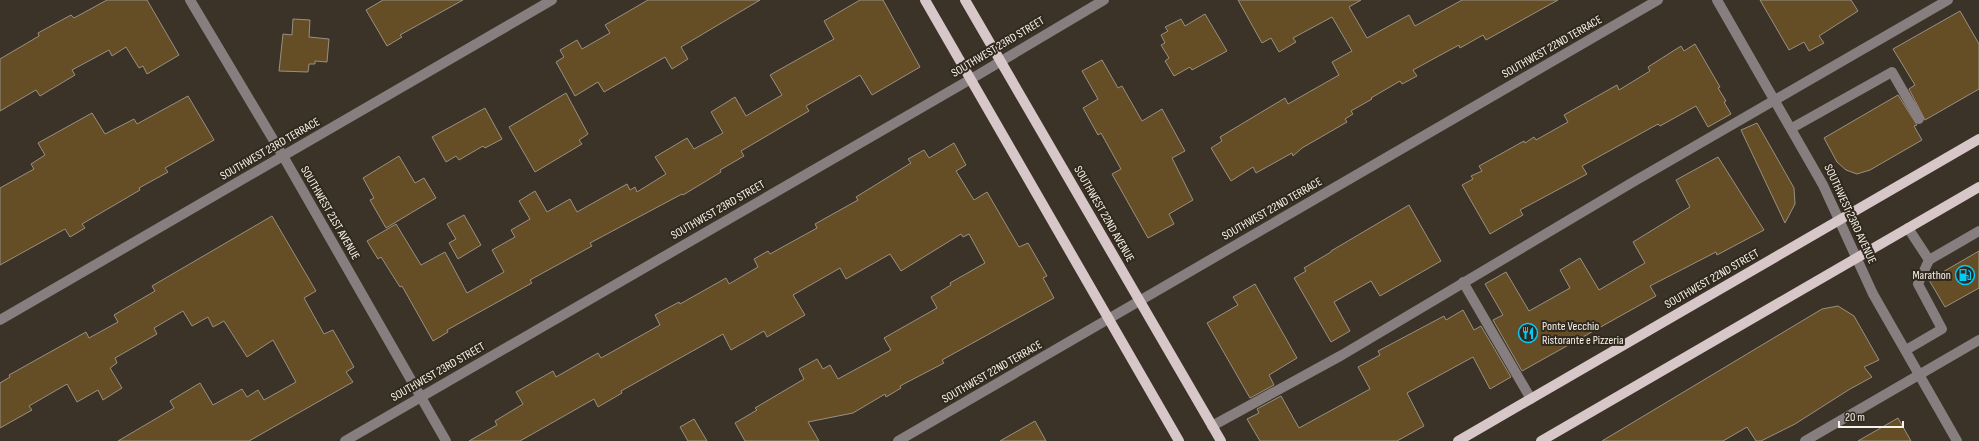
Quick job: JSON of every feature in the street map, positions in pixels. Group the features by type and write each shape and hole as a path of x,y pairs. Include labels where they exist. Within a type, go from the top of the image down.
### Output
{"main road":[{"path":"925,0 1179,441"},
{"name":"SOUTHWEST 22ND AVENUE","path":"965,0 1221,441"},
{"name":"SOUTHWEST 22ND STREET","path":"1458,441 1979,139"},
{"path":"1541,441 1979,187"}],"street":[{"name":"SOUTHWEST 21ST AVENUE","path":"190,0 282,156 446,441"},
{"name":"SOUTHWEST 23RD TERRACE","path":"0,320 552,0"},
{"name":"SOUTHWEST 23RD STREET","path":"345,441 971,79 1104,0"},
{"name":"SOUTHWEST 22ND TERRACE","path":"898,441 1658,0"},
{"name":"SOUTHWEST 23RD AVENUE","path":"1717,0 1792,128 1823,185 1873,294 1957,441"},
{"path":"1212,426 1342,355 1619,190 1948,0"},
{"path":"1792,128 1892,72 1919,119"},
{"path":"1908,228 1929,260"},
{"path":"1906,350 1942,329 1918,284 1929,260 1979,231"},
{"path":"1463,282 1531,399"},
{"path":"1805,441 1979,340"}],"building":[{"path":"107,0 147,0 179,55 147,74 143,66 139,68 126,47 112,56 109,50 72,70 75,75 40,96 36,90 0,111 0,59 39,36 38,33 71,15 74,18"},
{"path":"383,0 463,0 400,35 402,37 387,46 366,10"},
{"path":"648,0 760,0 681,47 688,59 672,69 665,57 604,92 598,82 575,96 556,62 564,57 560,50 577,40 582,49 610,33 605,25"},
{"path":"860,0 883,0 920,67 872,95 860,75 806,106 809,111 741,151 744,156 720,170 721,172 683,195 682,194 590,243 592,246 530,280 532,283 447,330 448,332 433,341 402,286 400,287 381,257 378,259 367,241 396,224 421,265 445,252 467,293 504,272 492,250 515,237 511,230 530,219 519,201 535,191 547,212 570,199 577,212 627,184 630,190 635,187 637,192 666,174 655,157 687,138 694,149 723,133 711,112 735,97 746,116 782,95 770,75 834,39 824,21"},
{"path":"1238,0 1361,0 1349,7 1367,38 1409,15 1415,26 1462,0 1558,0 1486,40 1483,35 1460,48 1459,45 1413,70 1417,76 1402,84 1400,81 1371,98 1372,99 1351,111 1353,114 1345,119 1347,122 1302,148 1293,156 1292,153 1256,173 1253,167 1231,181 1211,148 1222,141 1220,137 1285,98 1288,104 1339,75 1332,62 1352,51 1332,17 1293,38 1296,42 1279,52 1271,38 1262,43"},
{"path":"1760,0 1851,0 1858,11 1819,36 1824,43 1809,51 1804,42 1789,50"},
{"path":"1960,11 1979,44 1979,89 1925,120 1909,89 1915,85 1893,49"},
{"path":"1205,14 1227,51 1192,70 1190,67 1174,76 1165,61 1169,58 1161,45 1165,43 1161,35 1168,31 1165,27 1181,19 1185,26"},
{"path":"293,19 310,20 309,37 329,39 327,62 315,61 315,64 309,64 308,72 279,71 283,34 292,35"},
{"path":"1695,44 1720,87 1718,88 1726,101 1724,102 1731,114 1708,127 1696,106 1660,126 1658,124 1582,166 1587,174 1520,210 1523,215 1490,234 1462,185 1473,179 1471,176 1482,171 1479,166 1524,141 1525,143 1534,137 1536,140 1568,122 1564,115 1617,85 1619,90 1650,71 1648,67 1681,46 1684,51"},
{"path":"1102,60 1118,88 1122,86 1142,121 1162,109 1185,151 1172,158 1193,200 1169,214 1174,224 1148,238 1112,174 1121,169 1101,133 1098,135 1083,108 1098,99 1082,71"},
{"path":"566,93 588,134 579,140 582,144 535,172 509,127"},
{"path":"1898,95 1917,125 1914,126 1922,140 1870,170 1857,174 1846,170 1837,162 1824,138"},
{"path":"188,96 214,140 165,168 168,172 139,188 140,190 82,224 85,228 70,237 65,229 0,265 0,188 34,169 31,164 45,155 38,143 92,113 105,134 134,119 137,124"},
{"path":"485,108 502,139 485,148 483,146 459,160 456,156 446,162 432,137"},
{"path":"1757,123 1794,188 1795,204 1785,223 1741,130"},
{"path":"954,143 966,165 956,171 974,200 987,192 1019,247 1028,243 1047,276 1043,278 1054,298 942,360 944,363 900,386 901,388 886,397 885,394 853,413 808,422 819,441 745,441 735,423 757,410 755,408 804,379 799,369 817,359 823,369 830,365 838,379 891,350 884,338 937,308 931,297 951,285 950,283 985,263 969,234 963,237 961,234 901,271 890,254 846,279 840,268 793,295 805,315 767,337 764,331 731,350 723,334 621,391 622,393 598,407 594,399 520,441 469,441 497,425 495,421 523,404 516,392 553,371 556,377 598,353 601,358 660,325 655,315 679,302 680,304 726,278 729,284 758,267 754,259 768,251 770,254 817,228 815,224 858,200 856,197 911,163 908,159 924,150 929,158"},
{"path":"399,156 415,183 424,178 436,198 386,228 370,200 374,198 363,178"},
{"path":"1718,157 1764,230 1717,255 1716,252 1650,286 1656,296 1522,371 1493,320 1503,315 1485,284 1506,272 1529,311 1570,288 1560,270 1580,258 1599,290 1645,263 1633,242 1690,207 1676,180"},
{"path":"1409,205 1441,261 1380,296 1371,281 1334,302 1350,331 1331,342 1294,278 1306,271 1304,268"},
{"path":"464,215 481,245 458,259 449,243 456,239 447,224"},
{"path":"272,216 316,291 304,298 324,334 333,330 354,367 346,372 353,382 249,441 118,441 174,408 170,401 200,383 213,405 242,389 247,397 258,390 264,400 296,382 273,340 247,357 224,321 213,327 208,317 192,326 183,311 154,328 157,334 115,358 117,363 110,368 122,388 103,400 98,390 77,402 67,384 29,406 32,410 0,428 0,383 10,377 9,375 86,332 89,338 118,322 114,315 155,291 152,286"},
{"path":"1979,251 1979,288 1945,307 1929,280"},
{"path":"1255,284 1297,358 1269,375 1274,385 1250,398 1207,323 1238,305 1233,297"},
{"path":"1838,306 1854,316 1879,360 1864,367 1872,377 1850,389 1795,424 1761,441 1756,441 1747,427 1723,441 1602,441 1822,309"},
{"path":"1463,310 1474,330 1481,326 1511,377 1490,389 1473,357 1407,393 1424,426 1397,441 1260,441 1247,419 1259,413 1257,409 1281,396 1299,428 1370,389 1358,367 1380,355 1378,351 1444,316 1446,320"},
{"path":"1898,418 1911,441 1858,441"},
{"path":"694,419 707,441 688,441 680,427"},
{"path":"1035,421 1046,441 1000,441"}],"place":[{"name":"Marathon","path":"1965,275"},
{"name":"Ponte Vecchio Ristorante e Pizzeria","path":"1528,333"}]}
